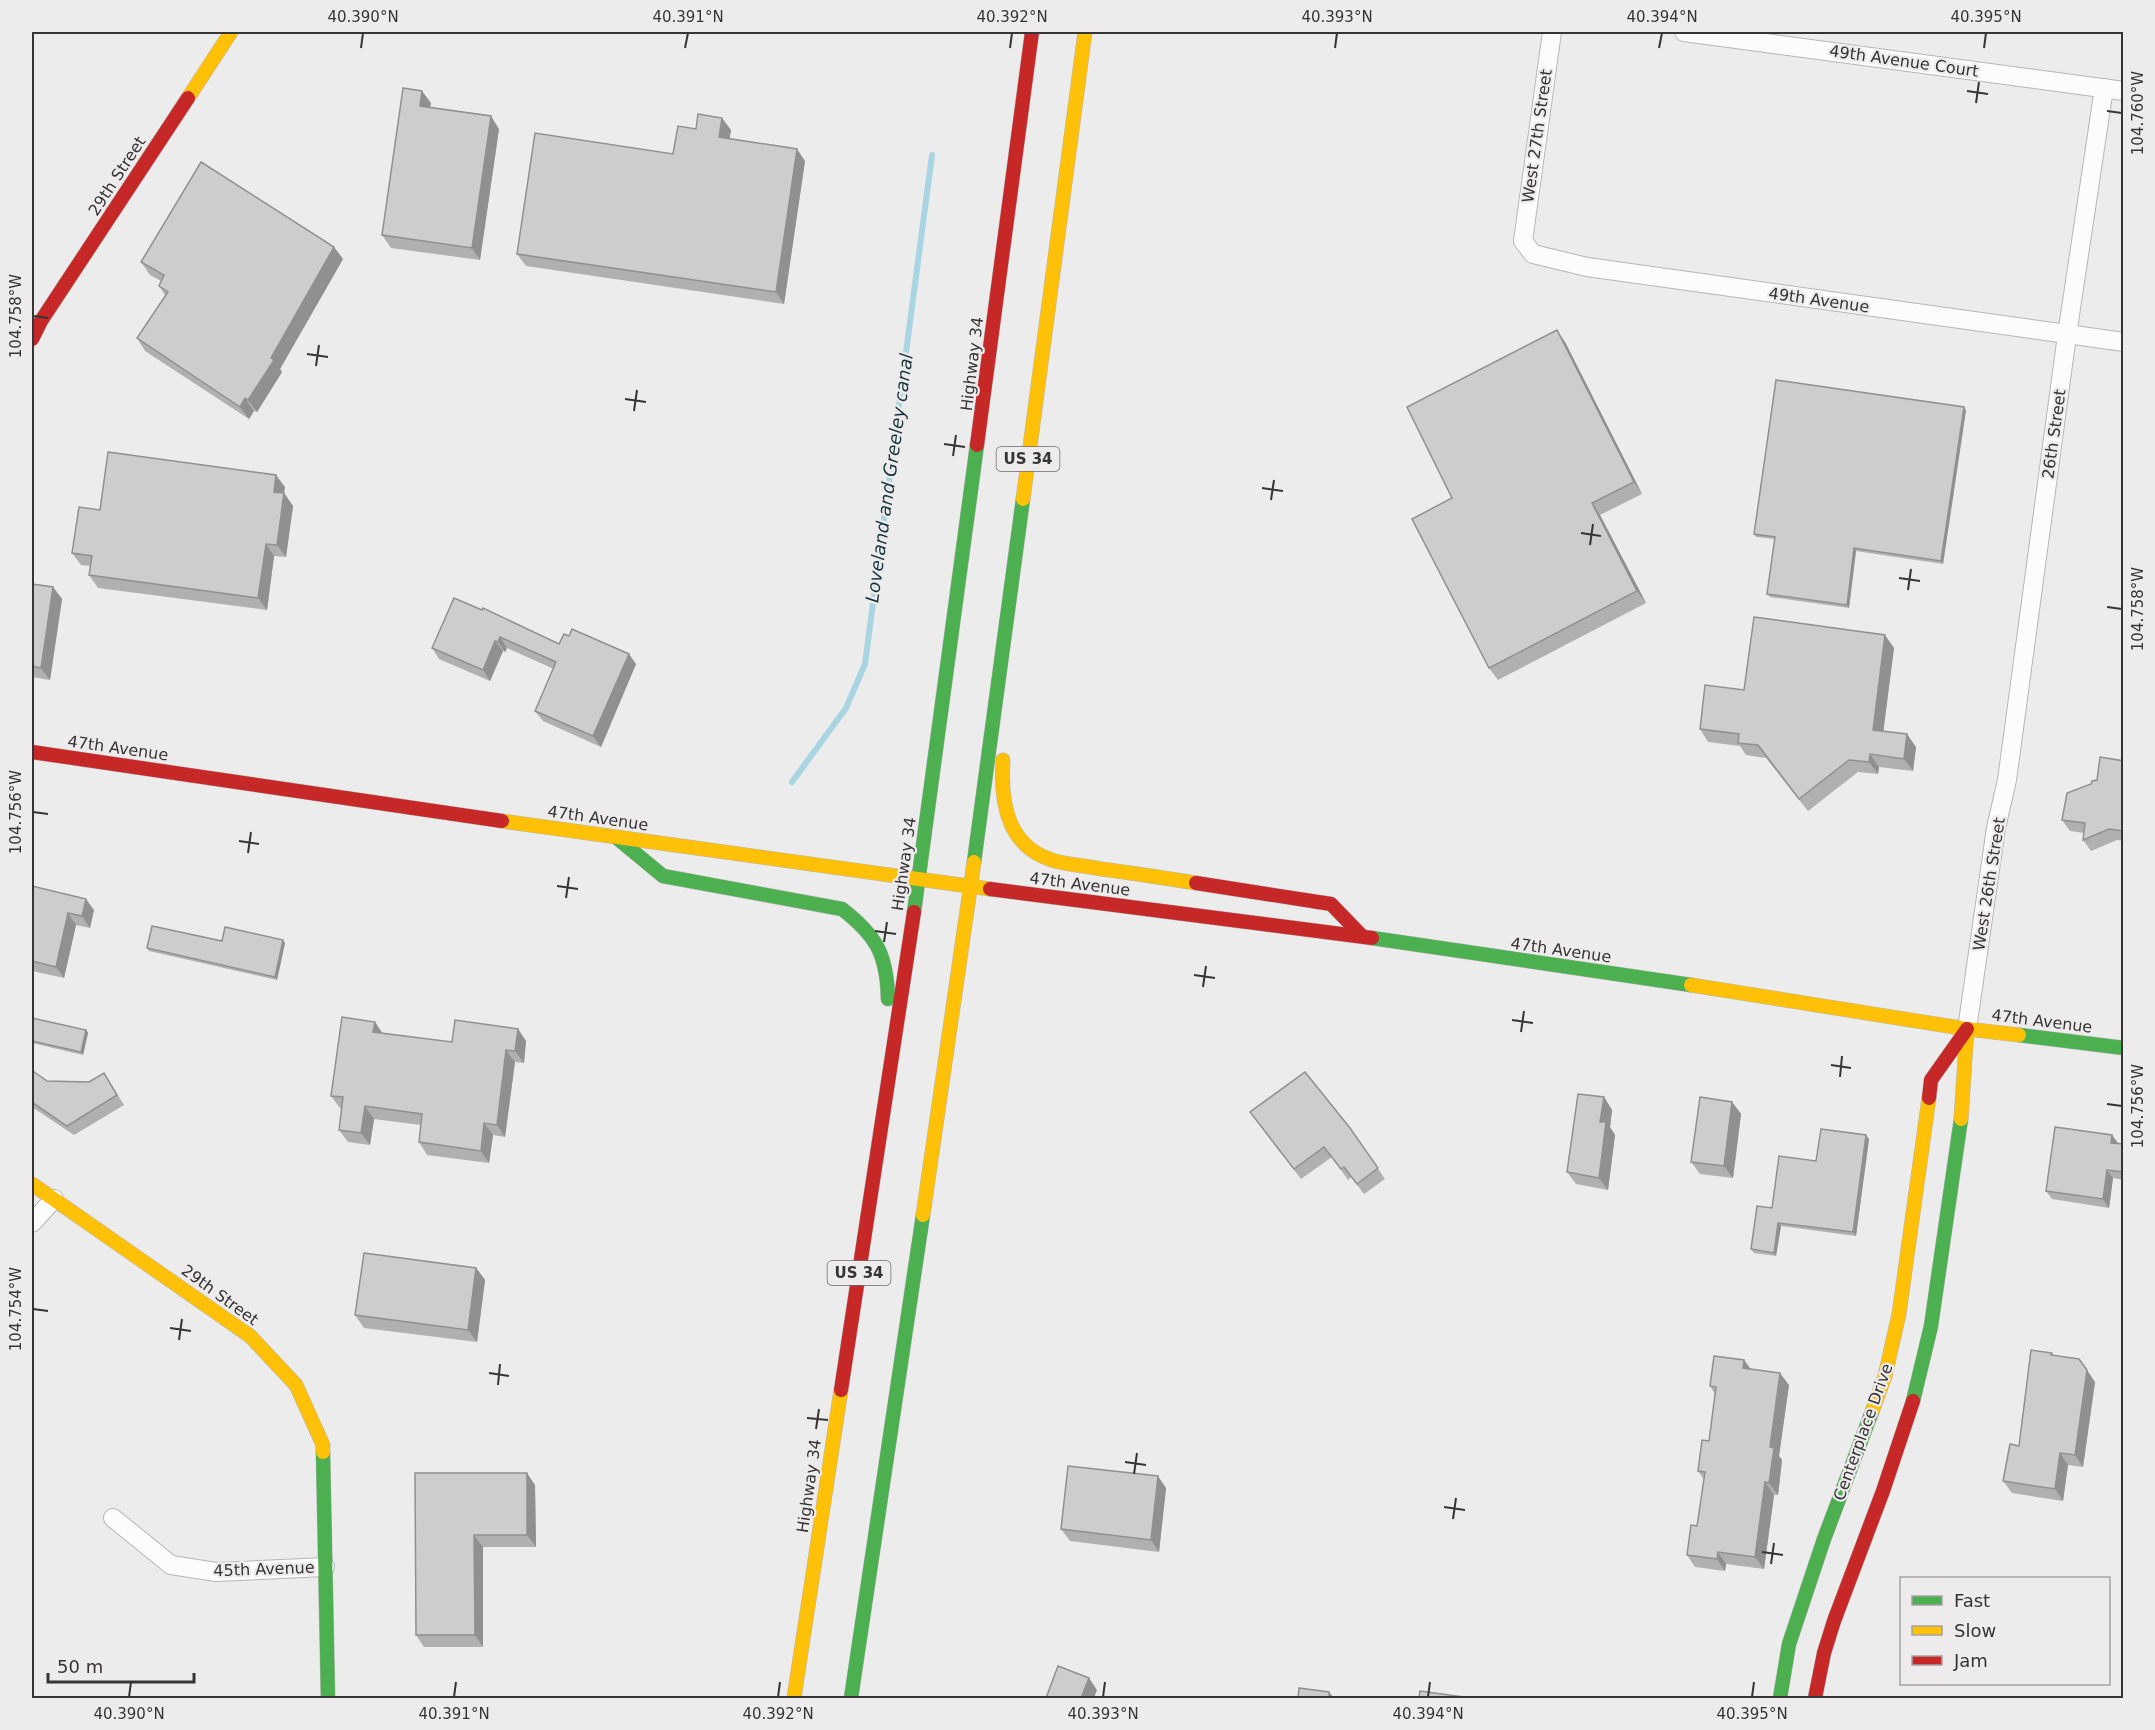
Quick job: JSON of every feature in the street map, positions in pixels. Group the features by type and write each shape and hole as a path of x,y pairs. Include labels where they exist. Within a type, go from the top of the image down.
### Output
{"main road":[{"name":"29th Street","path":"32,339 48,311 231,32"},
{"name":"Highway 34","path":"794,1698 919,879 1032,32"},
{"name":"US 34","path":"851,1698 971,886 1085,32"},
{"path":"1024,494 1005,738 1003,795 1009,819 1020,840 1041,856 1058,862 1331,904 1362,936"},
{"name":"47th Avenue","path":"32,752 617,838 1362,936 1521,962 1746,993 1967,1029 2124,1048"},
{"path":"617,838 663,876 842,909 860,922 880,946 887,968 888,998 874,1174"},
{"name":"Centerplace Drive","path":"1780,1698 1789,1644 1824,1539 1885,1376 1899,1314 1931,1080 1967,1029"},
{"name":"Centerplace Drive","path":"1815,1698 1824,1653 1834,1621 1883,1491 1920,1377 1931,1326 1963,1106 1967,1029"},
{"name":"29th Street","path":"32,1184 250,1336 296,1385 322,1445 328,1698"}],"street":[{"name":"West 27th Street","path":"1523,241 1552,32"},
{"name":"49th Avenue Court","path":"1684,32 2124,91"},
{"name":"26th Street","path":"2007,780 2067,335 2104,88"},
{"name":"49th Avenue","path":"1523,241 1533,254 1587,267 2124,342"},
{"name":"West 26th Street","path":"1974,989 1996,828 2007,780"},
{"name":"Centerplace Drive","path":"1967,1029 1974,989"},
{"path":"32,1223 54,1199"},
{"name":"45th Avenue","path":"113,1518 171,1566 216,1572 325,1568"}],"building":[{"path":"403,88 422,91 420,106 491,116 472,248 382,235"},
{"path":"698,114 722,118 719,137 797,149 776,292 517,254 535,133 673,154 678,126 696,129"},
{"path":"201,162 334,247 271,358 274,360 248,400 245,398 240,407 137,338 168,292 159,286 164,275 141,262"},
{"path":"1557,330 1634,482 1592,503 1637,591 1489,668 1412,519 1452,498 1407,407"},
{"path":"1776,380 1964,407 1941,561 1854,548 1847,605 1767,594 1775,537 1754,534"},
{"path":"108,452 276,475 274,492 284,493 277,545 266,544 258,598 89,575 92,556 72,553 79,507 100,510"},
{"path":"32,584 53,587 41,668 32,666"},
{"path":"454,598 482,610 483,608 559,644 564,634 569,636 572,629 629,654 593,736 535,711 556,662 500,637 498,642 495,641 483,670 432,648"},
{"path":"1754,617 1885,635 1873,730 1907,734 1904,759 1870,754 1869,762 1849,760 1799,799 1758,745 1738,743 1739,734 1700,729 1705,685 1744,690"},
{"path":"2100,757 2124,761 2124,831 2109,829 2083,840 2085,823 2062,820 2067,793 2097,780"},
{"path":"32,886 86,899 82,916 68,913 56,967 32,961"},
{"path":"152,926 222,941 225,927 283,940 275,977 147,948"},
{"path":"342,1017 375,1022 373,1032 452,1042 455,1020 518,1029 515,1051 506,1050 497,1125 484,1123 481,1151 419,1142 422,1114 365,1106 361,1133 339,1130 343,1097 331,1096"},
{"path":"32,1018 86,1030 81,1052 32,1041"},
{"path":"33,1071 47,1081 89,1082 104,1073 117,1095 67,1126 32,1102"},
{"path":"1305,1072 1350,1128 1378,1168 1357,1184 1344,1167 1341,1169 1324,1147 1294,1169 1250,1112"},
{"path":"1578,1094 1604,1097 1600,1122 1606,1122 1599,1178 1567,1172"},
{"path":"1700,1097 1732,1102 1724,1166 1691,1162"},
{"path":"2055,1127 2112,1135 2111,1143 2124,1144 2124,1172 2107,1170 2103,1199 2046,1191"},
{"path":"1821,1129 1866,1135 1853,1232 1778,1223 1774,1253 1751,1249 1757,1206 1772,1208 1779,1156 1816,1161"},
{"path":"364,1253 476,1268 468,1330 355,1315"},
{"path":"2031,1350 2079,1359 2087,1370 2075,1455 2060,1453 2055,1489 2003,1481 2010,1444 2019,1446"},
{"path":"1714,1356 1744,1360 1743,1368 1780,1373 1770,1447 1774,1448 1769,1483 1765,1482 1755,1557 1718,1552 1717,1559 1687,1555 1691,1525 1697,1526 1705,1472 1698,1471 1702,1440 1709,1441 1716,1387 1710,1386"},
{"path":"1068,1466 1158,1476 1151,1540 1061,1529"},
{"path":"415,1473 527,1473 527,1535 474,1535 475,1635 416,1635"},
{"path":"1058,1666 1089,1678 1081,1698 1046,1698"},
{"path":"1299,1688 1329,1692 1329,1698 1298,1698"},
{"path":"1420,1691 1471,1698 1419,1698"}],"waterway":[{"name":"Loveland and Greeley canal","path":"792,782 846,708 865,664 932,155"}],"traffic: fast":[{"path":"914,912 977,445"},
{"path":"974,862 1023,499"},
{"path":"617,838 663,876 842,909 864,928 878,948 885,970 888,999"},
{"path":"1372,938 1691,985"},
{"path":"2019,1035 2124,1048"},
{"path":"1913,1401 1931,1326 1961,1119"},
{"path":"851,1698 923,1215"},
{"path":"1780,1698 1789,1644 1824,1539 1873,1409"},
{"path":"323,1452 328,1698"}],"traffic: slow":[{"path":"188,98 231,32"},
{"path":"1023,499 1085,32"},
{"path":"1003,760 1003,793 1011,823 1018,836 1028,847 1042,856 1064,863 1196,883"},
{"path":"502,821 990,889"},
{"path":"923,1215 974,862"},
{"path":"1691,985 1967,1029 2019,1035"},
{"path":"1961,1119 1967,1029"},
{"path":"1873,1409 1885,1376 1899,1314 1929,1098"},
{"path":"32,1184 250,1336 296,1385 323,1445 323,1452"},
{"path":"794,1698 841,1390"}],"traffic: jam":[{"path":"977,445 1032,32"},
{"path":"32,339 41,321 188,98"},
{"path":"32,752 502,821"},
{"path":"1196,883 1331,904 1362,936"},
{"path":"990,889 1372,938"},
{"path":"841,1390 914,912"},
{"path":"1929,1098 1931,1080 1967,1029"},
{"path":"1815,1698 1824,1653 1834,1621 1883,1491 1913,1401"}]}
